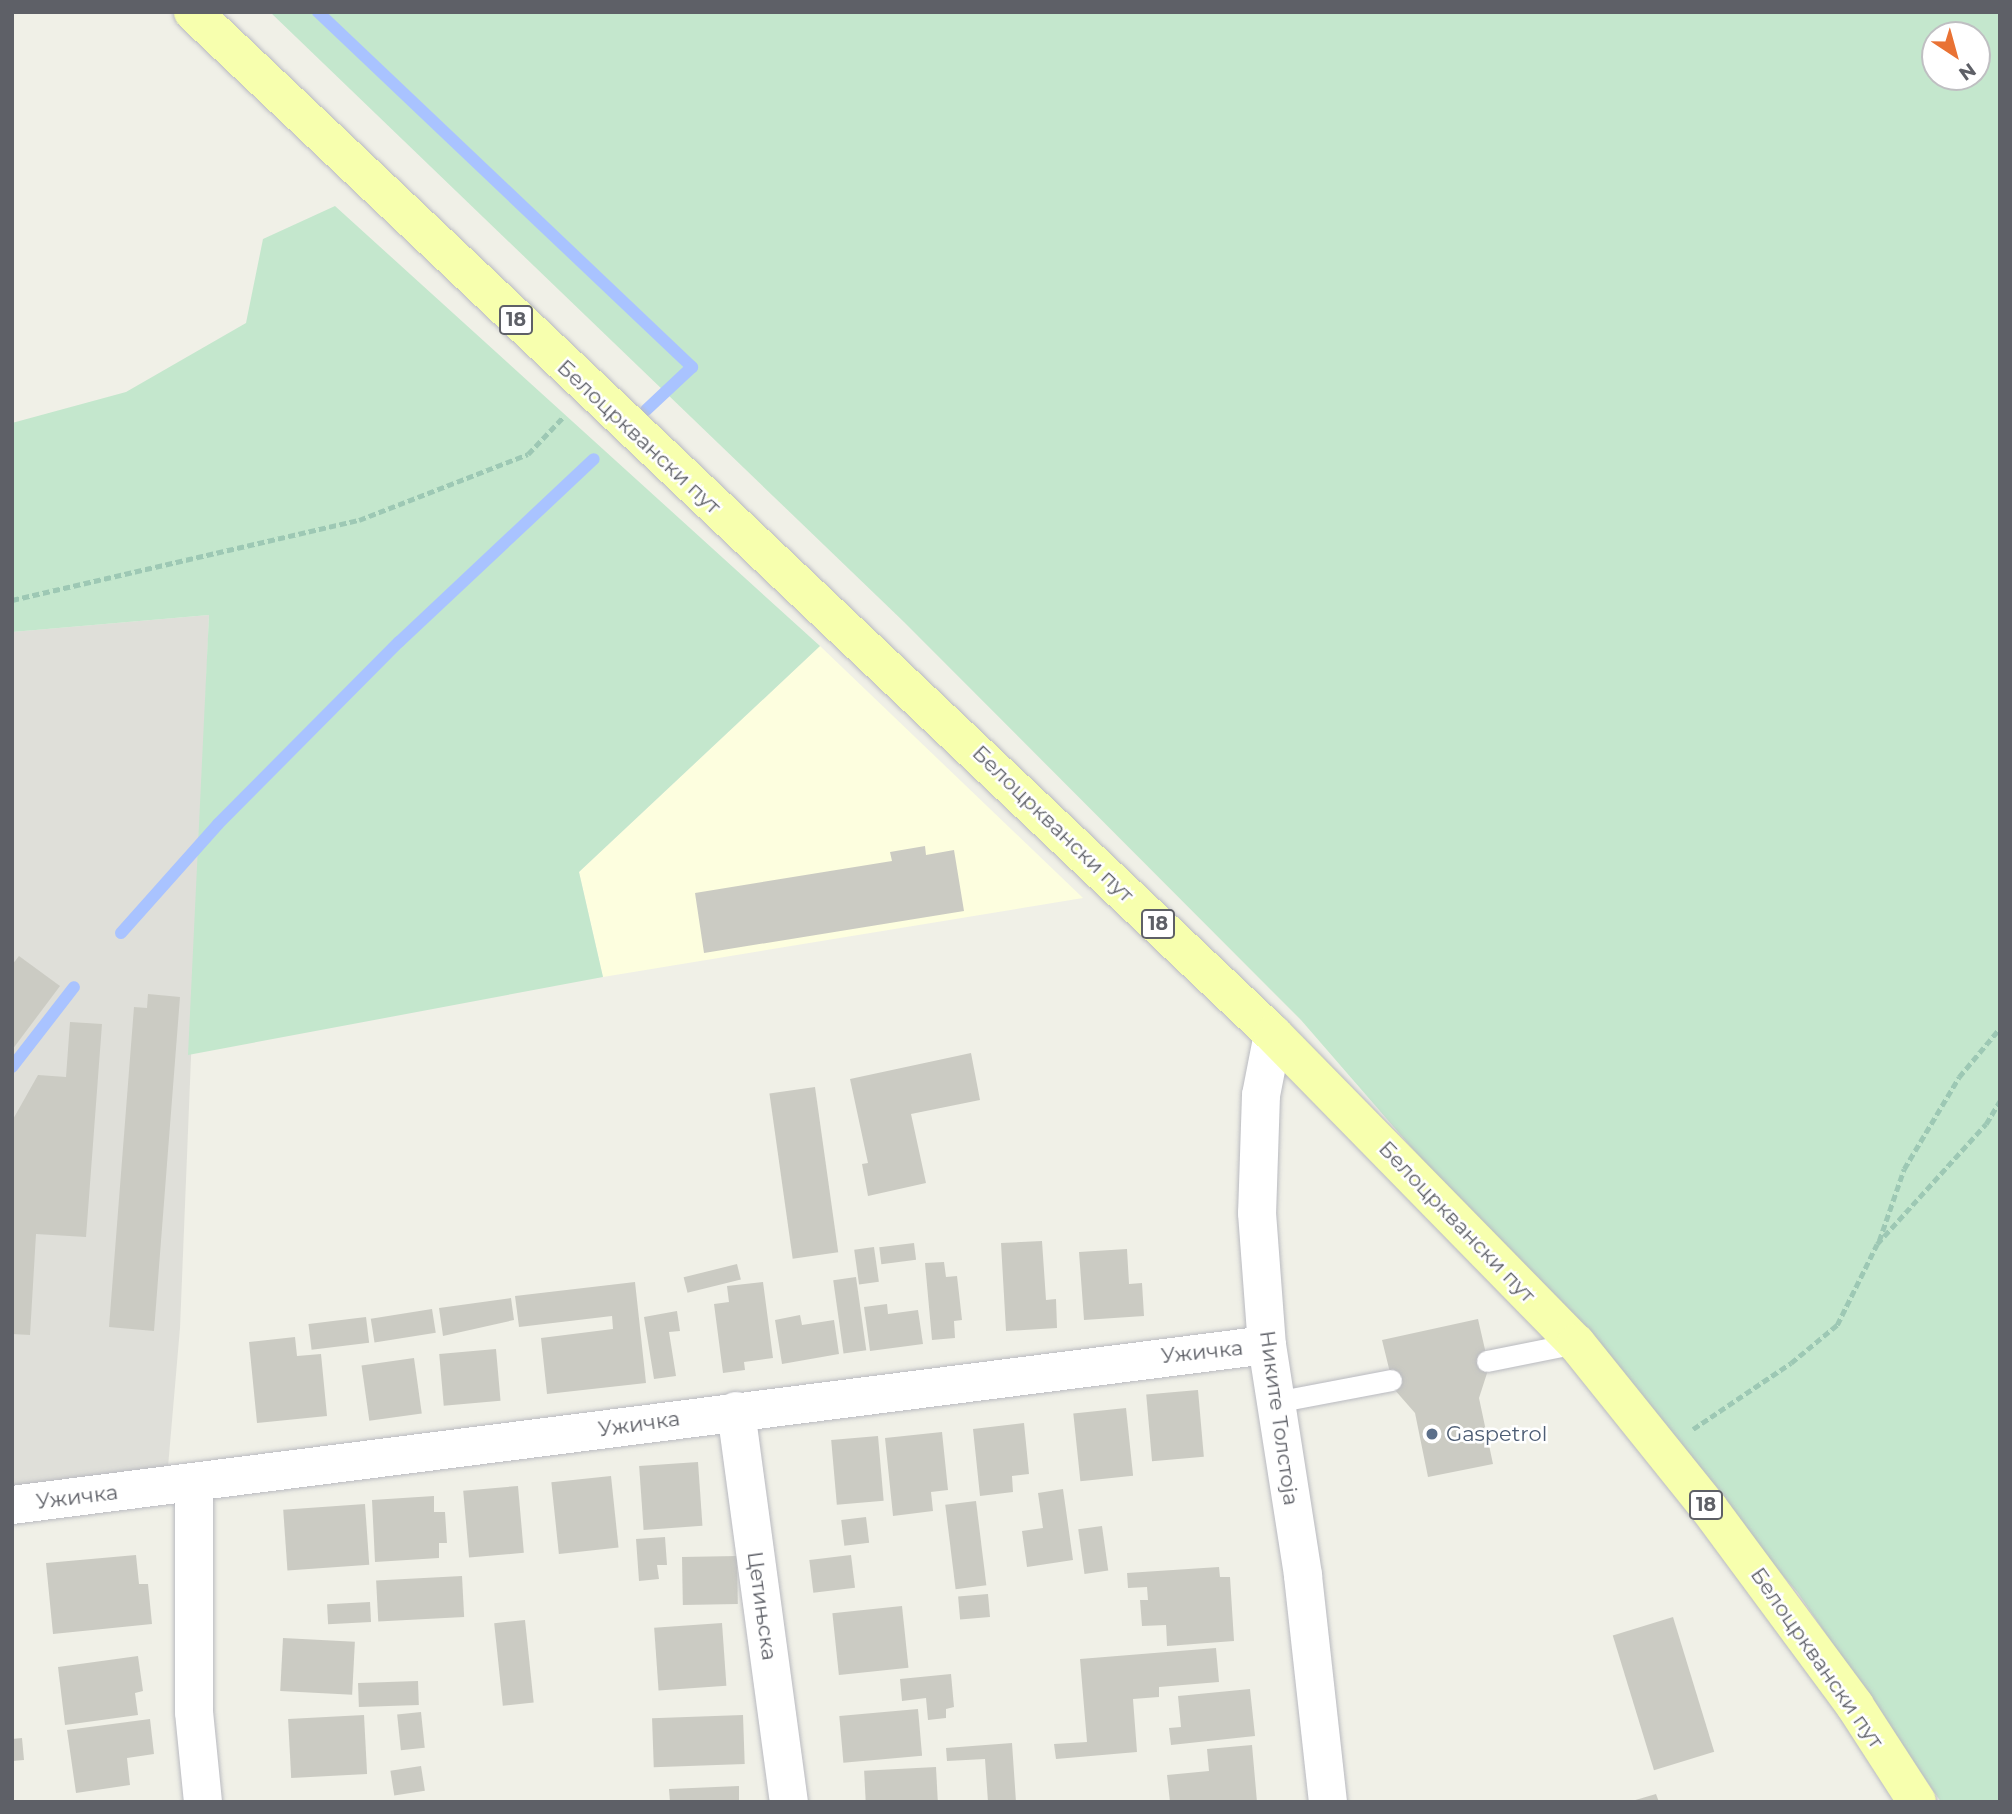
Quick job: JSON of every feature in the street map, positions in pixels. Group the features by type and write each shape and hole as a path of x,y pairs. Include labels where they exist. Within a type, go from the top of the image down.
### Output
{"main road":[{"name":"Белоцрквански пут","path":"193,12 589,390 1273,1034 1576,1343 1664,1450 1854,1706 1917,1802"}],"street":[{"name":"Никите Толстоја","path":"1273,1034 1261,1096 1257,1213 1267,1345 1303,1576 1328,1802"},
{"name":"Ужичка","path":"12,1505 1267,1345"},
{"name":"Цетињска","path":"736,1411 789,1802"},
{"path":"194,1483 194,1712 203,1802"}],"lane":[{"path":"1488,1361 1576,1343"},
{"path":"1275,1402 1391,1380"}],"path":[{"path":"12,600 359,520 528,454 589,390"},
{"path":"1664,1450 1791,1363 1837,1325 1877,1244 1904,1169 1959,1077 2000,1028"},
{"path":"1877,1244 1986,1124 2000,1101"}],"shaded area":[{"path":"270,12 2000,12 2000,1802 1941,1802 1798,1593 1301,1020 904,622"},
{"path":"335,206 820,646 579,872 603,977 188,1055 209,615 12,632 12,423 126,392 246,323 263,239"},
{"path":"209,615 180,1328 168,1467 12,1492 12,632"},
{"path":"820,646 1083,898 603,977 579,872"}],"building":[{"path":"925,846 926,855 954,850 964,911 704,953 695,893 892,861 890,852"},
{"path":"19,956 60,986 12,1050 12,965"},
{"path":"148,994 180,997 154,1331 109,1327 134,1007 147,1008"},
{"path":"70,1022 102,1024 86,1237 36,1234 30,1335 12,1334 12,1121 38,1075 66,1077"},
{"path":"971,1053 980,1100 911,1114 926,1183 868,1196 862,1164 868,1163 850,1079"},
{"path":"815,1087 838,1252 793,1259 769,1093"},
{"path":"1042,1241 1046,1300 1056,1299 1057,1328 1006,1331 1001,1243"},
{"path":"914,1243 916,1260 881,1264 879,1247"},
{"path":"874,1247 879,1282 859,1284 854,1250"},
{"path":"1127,1249 1129,1284 1142,1283 1144,1316 1084,1320 1079,1252"},
{"path":"944,1262 946,1277 957,1276 962,1320 954,1321 955,1338 932,1340 925,1263"},
{"path":"737,1264 741,1280 688,1293 684,1277"},
{"path":"856,1277 866,1350 844,1353 833,1280"},
{"path":"635,1282 646,1383 547,1394 541,1338 613,1329 612,1316 519,1327 515,1296"},
{"path":"763,1282 773,1358 744,1362 745,1370 723,1373 714,1304 729,1302 727,1286"},
{"path":"511,1298 514,1320 443,1336 439,1308"},
{"path":"887,1304 888,1314 918,1310 923,1344 870,1351 864,1307"},
{"path":"432,1309 436,1333 375,1342 371,1319"},
{"path":"677,1311 680,1331 669,1332 676,1376 654,1379 644,1317"},
{"path":"800,1315 802,1325 834,1320 839,1354 782,1364 775,1320"},
{"path":"366,1317 369,1343 312,1350 308,1324"},
{"path":"1478,1319 1489,1367 1479,1398 1493,1464 1428,1477 1415,1413 1394,1389 1382,1340"},
{"path":"295,1337 297,1356 321,1354 327,1416 257,1423 249,1342"},
{"path":"496,1349 501,1401 444,1406 439,1354"},
{"path":"414,1358 422,1413 369,1421 362,1365"},
{"path":"1198,1390 1204,1457 1152,1461 1146,1395"},
{"path":"1126,1408 1133,1476 1080,1481 1073,1414"},
{"path":"1024,1423 1029,1474 1012,1476 1013,1492 980,1496 973,1429"},
{"path":"942,1432 948,1490 931,1492 933,1511 893,1516 885,1438"},
{"path":"878,1436 884,1501 837,1505 831,1440"},
{"path":"698,1462 702,1526 644,1530 639,1466"},
{"path":"611,1476 619,1548 559,1554 551,1482"},
{"path":"518,1486 524,1553 469,1558 463,1491"},
{"path":"1063,1489 1073,1560 1027,1567 1022,1531 1043,1528 1038,1493"},
{"path":"434,1496 434,1512 445,1512 447,1543 439,1543 439,1558 375,1562 372,1500"},
{"path":"976,1501 986,1585 956,1589 945,1505"},
{"path":"365,1504 369,1565 287,1571 283,1510"},
{"path":"866,1517 869,1543 844,1546 841,1520"},
{"path":"1102,1526 1108,1571 1084,1574 1078,1529"},
{"path":"665,1537 667,1565 657,1565 659,1579 639,1581 636,1539"},
{"path":"136,1555 139,1584 148,1584 152,1624 53,1634 46,1563"},
{"path":"851,1555 855,1588 813,1593 809,1560"},
{"path":"737,1556 738,1604 683,1605 682,1557"},
{"path":"1219,1567 1220,1577 1230,1577 1234,1641 1167,1646 1166,1625 1142,1626 1140,1600 1148,1600 1147,1587 1128,1588 1127,1573"},
{"path":"462,1576 464,1617 378,1621 376,1581"},
{"path":"988,1594 990,1617 960,1620 958,1597"},
{"path":"370,1602 371,1622 328,1624 327,1604"},
{"path":"902,1606 908,1668 839,1675 832,1613"},
{"path":"1673,1617 1714,1752 1654,1770 1613,1635"},
{"path":"525,1620 534,1703 503,1706 494,1623"},
{"path":"722,1623 726,1686 659,1691 654,1628"},
{"path":"283,1638 355,1642 352,1695 280,1691"},
{"path":"1216,1648 1219,1682 1159,1687 1159,1697 1133,1699 1137,1752 1056,1759 1054,1744 1087,1742 1080,1659"},
{"path":"138,1656 143,1691 135,1693 138,1715 65,1725 58,1667"},
{"path":"951,1674 954,1707 946,1709 946,1718 928,1720 926,1698 902,1701 900,1679"},
{"path":"418,1681 419,1705 359,1707 358,1683"},
{"path":"1250,1689 1255,1736 1171,1745 1169,1728 1181,1727 1178,1696"},
{"path":"918,1709 922,1756 843,1763 839,1716"},
{"path":"421,1712 425,1748 401,1750 397,1715"},
{"path":"364,1715 367,1774 291,1778 288,1719"},
{"path":"743,1715 745,1764 654,1767 652,1718"},
{"path":"150,1719 154,1754 127,1758 130,1785 76,1793 67,1730"},
{"path":"22,1738 24,1760 12,1761 12,1739"},
{"path":"1012,1743 1016,1802 988,1802 985,1759 947,1761 946,1748"},
{"path":"1252,1745 1257,1802 1170,1802 1167,1775 1209,1771 1207,1749"},
{"path":"421,1766 425,1791 394,1796 390,1771"},
{"path":"936,1767 938,1802 866,1802 864,1771"},
{"path":"739,1786 739,1802 670,1802 669,1789"},
{"path":"1656,1794 1659,1802 1632,1802 1632,1801"}],"waterway":[{"path":"318,12 692,367 646,410"},
{"path":"121,933 218,824 399,642 594,459"},
{"path":"12,1067 74,987"}],"place":[{"name":"Gaspetrol","path":"1432,1434"}]}
